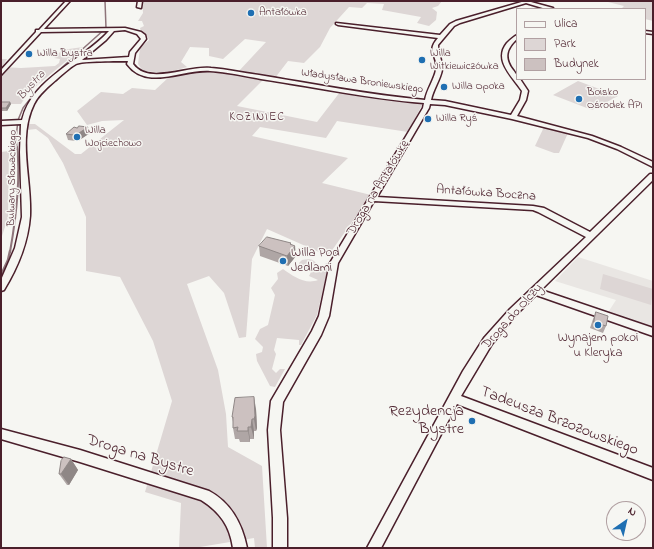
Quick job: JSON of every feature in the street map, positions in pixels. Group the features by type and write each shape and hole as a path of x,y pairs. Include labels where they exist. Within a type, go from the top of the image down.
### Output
{"street":[{"path":"1,73 38,31 68,1"},
{"path":"139,7 140,1"},
{"path":"428,102 430,90 439,71 440,63 434,47 452,25 528,2 547,8"},
{"path":"338,24 441,37"},
{"path":"38,31 101,29 133,30 143,36 144,40 133,52 130,59 75,63"},
{"name":"Bulwary Słowackiego","path":"1,288 19,253 24,229 26,205 23,134 24,122 32,103 47,86 75,63 111,29"},
{"path":"516,37 506,47 503,54 506,65 516,78"},
{"name":"Władysława Broniewskiego","path":"130,59 130,64 133,69 151,75 165,76 195,69 210,69 428,102 445,103 514,117 590,137 620,148 653,165"},
{"path":"514,117 523,100 525,91 518,80"},
{"name":"Droga na Antałówkę","path":"280,548 280,518 274,430 276,408 280,396 317,332 324,316 334,263 421,117 428,102"},
{"path":"1,123 24,122"},
{"name":"Droga do Olczy","path":"374,548 469,369 489,340 503,323 534,292 653,176"},
{"name":"Antałówka Boczna","path":"373,199 533,208 541,210 591,236"},
{"path":"534,292 653,332"},
{"name":"Tadeusza Brzozowskiego","path":"454,398 653,474"},
{"name":"Droga na Bystre","path":"1,434 88,458 204,495 221,506 230,516 236,529 240,548"}],"shaded area":[{"path":"578,257 653,281 653,329 607,314 616,300 555,281"}],"green space":[{"path":"142,1 442,1 438,6 432,8 437,12 436,20 429,26 417,23 421,17 382,10 384,4 367,3 362,8 349,7 330,28 320,47 304,63 288,61 275,78 238,72 266,42 245,39 223,59 209,56 209,48 190,47 181,62 187,67 166,73 143,71 138,64 140,48 149,40 140,28 144,26 142,21 138,21 143,13"},
{"path":"604,1 653,1 653,21 646,19 646,8 622,8 624,6"},
{"path":"83,47 28,93 21,104 1,104 1,59 7,59 2,67 21,68 55,66 59,63 60,59 54,58 62,50"},
{"path":"200,70 252,77 257,80 264,79 237,106 317,122 340,92 423,103 408,132 337,121 326,138 260,127 252,136 348,158 322,183 371,195 328,256 267,229 252,259 246,337 239,338 224,293 209,276 187,284 218,370 226,414 228,447 262,466 267,548 255,548 254,538 194,548 179,548 181,503 145,492 172,401 153,341 120,277 86,271 86,217 63,163 48,138 36,129 27,130 28,124 35,124 75,154 81,154 124,120 102,121 87,125 77,111 101,92 123,94 132,88 155,90 168,77"},
{"path":"578,81 618,96 592,110 553,95"},
{"path":"544,127 568,133 559,153 554,153 535,146"},
{"path":"9,151 8,218 1,239 1,152"},
{"path":"302,260 313,260 317,265 316,268 322,269 326,263 329,263 317,315 301,345 299,345 299,340 277,338 274,350 276,354 272,369 276,373 280,369 285,369 275,387 270,386 257,361 256,354 262,352 263,347 255,339 260,329 268,325 275,295 271,288 278,279 277,273 283,269 304,281 318,280 309,276 312,270 304,271 299,268 299,263"},
{"path":"603,274 653,289 651,305 600,289"}],"building":[{"path":"1,102 10,102 6,108 1,108"},
{"path":"79,126 88,127 74,135 66,134 74,127 77,128"},
{"path":"267,237 291,243 290,244 295,246 287,256 259,246"},
{"path":"596,312 608,316 606,326 594,322"},
{"path":"254,397 255,416 254,419 252,419 251,427 248,427 248,431 237,431 238,427 233,428 232,417 235,398"},
{"path":"64,457 71,459 61,474 59,474 61,461"}],"waterway":[{"name":"Bystra","path":"17,148 16,138 18,120 23,108 38,89 106,28 105,1"},
{"name":"Bystra","path":"10,252 17,200 17,147"},
{"name":"Bystra","path":"1,275 8,260 10,251"}],"place":[{"name":"Antałówka","path":"251,13"},
{"name":"Willa Bystra","path":"29,54"},
{"name":"Willa Witkiewiczówka","path":"422,60"},
{"name":"Willa Opoka","path":"444,87"},
{"name":"Boisko Ośrodek API","path":"579,99"},
{"name":"Willa Ryś","path":"428,119"},
{"name":"Willa Wojciechowo","path":"77,137"},
{"name":"Willa Pod Jedlami","path":"283,261"},
{"name":"Wynajem pokoi u Kleryka","path":"598,325"},
{"name":"Rezydencja Bystre","path":"472,421"}],"district":[{"name":"KOZINIEC","path":"257,118"}]}
